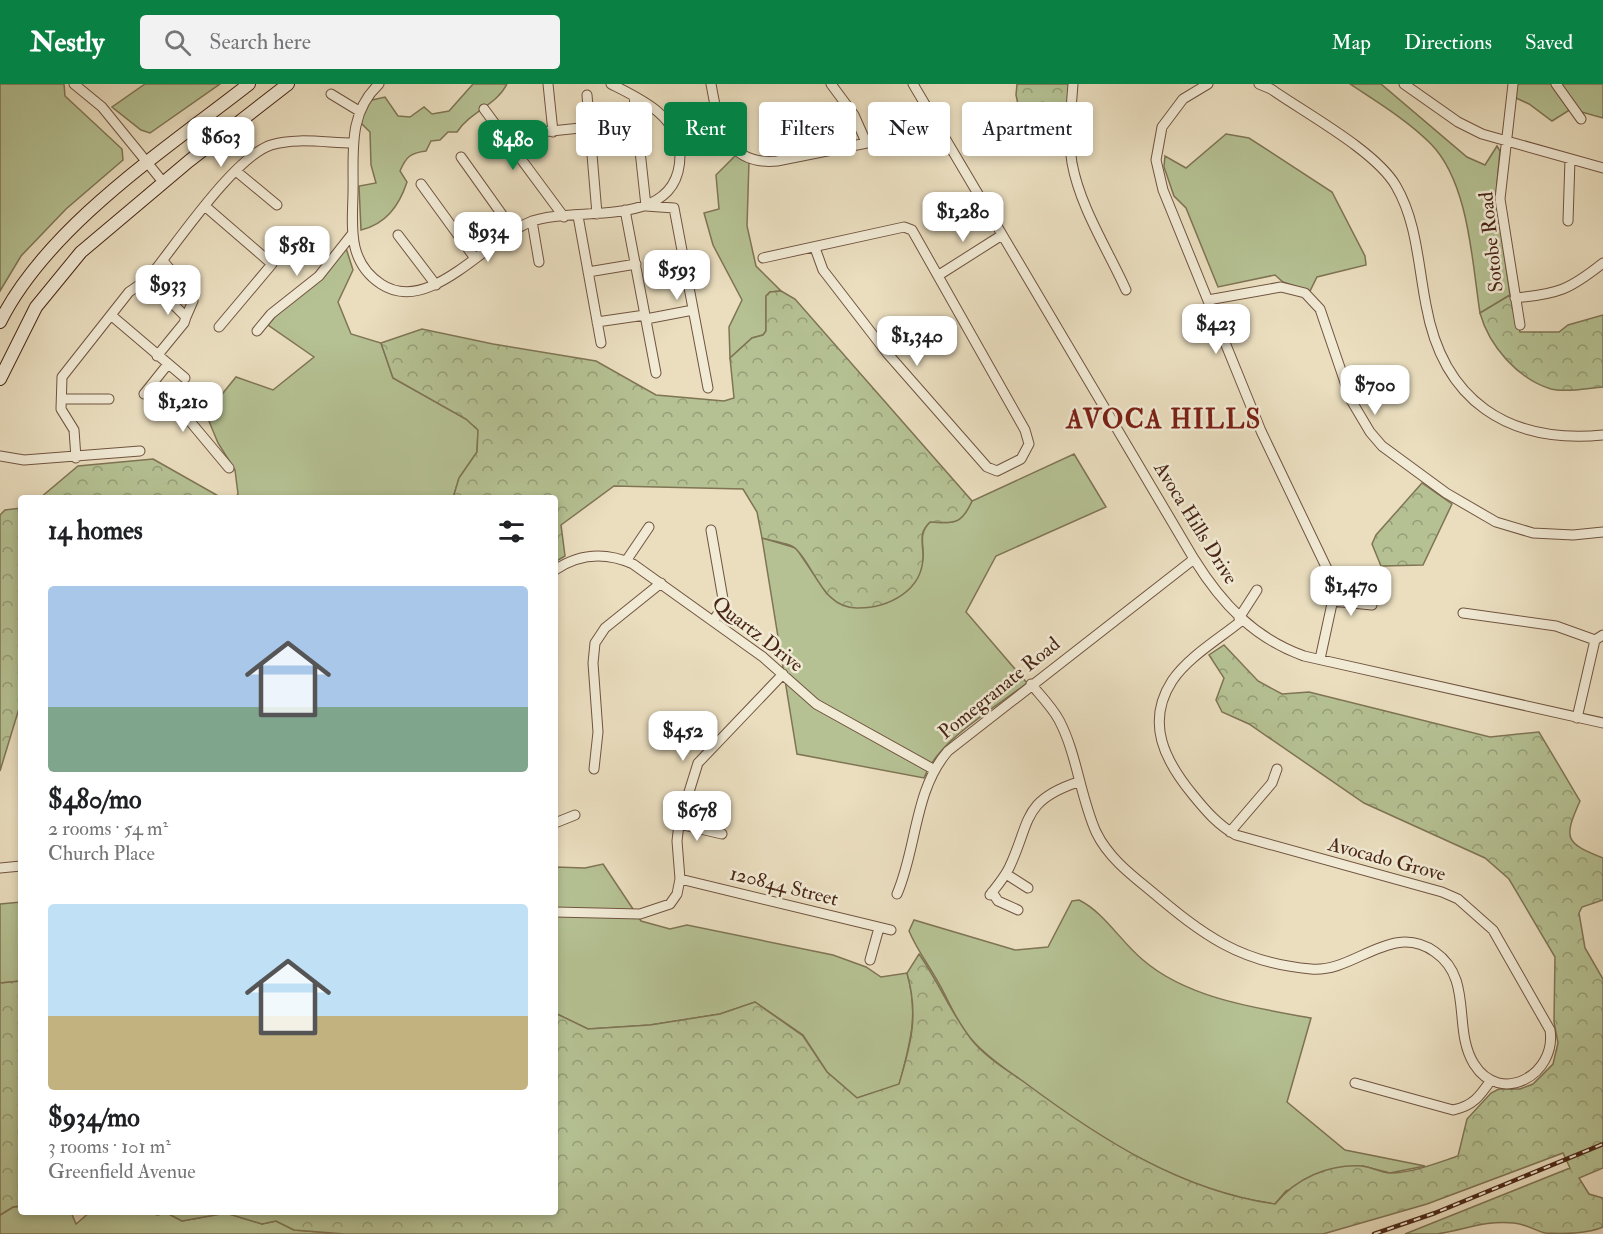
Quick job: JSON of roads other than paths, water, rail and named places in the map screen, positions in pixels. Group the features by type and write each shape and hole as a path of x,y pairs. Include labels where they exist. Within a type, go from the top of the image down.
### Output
{"main road":[{"path":"0,322 26,279 55,244 148,163 249,84"},
{"path":"0,379 28,321 57,277 97,237 288,84"}],"street":[{"path":"74,84 118,124 163,182"},
{"path":"84,91 93,84"},
{"path":"379,84 365,99 359,111 353,143 352,233 356,254 363,268 394,291 414,293 436,285 513,230 532,221 646,206 674,208 708,388"},
{"path":"548,84 553,132"},
{"path":"611,84 634,96 666,120 680,150 678,167 671,184 662,195 646,206"},
{"path":"711,84 723,135 732,147 750,158 777,161 866,142 854,115 831,84"},
{"name":"Avoca Hills Drive","path":"913,84 924,102"},
{"path":"1073,84 1070,122 1074,170 1089,210 1126,290"},
{"path":"1208,84 1183,99 1167,118 1157,146 1156,160 1170,210 1261,431 1324,561 1332,588 1332,601 1320,659"},
{"path":"1259,84 1271,88 1369,157 1395,184 1406,205 1414,233 1426,306 1436,345 1447,366 1470,396 1481,407 1503,420 1539,434 1576,437 1603,435"},
{"path":"1404,84 1472,130 1603,168"},
{"name":"Sotobe Road","path":"1513,84 1500,199 1521,325"},
{"path":"1556,84 1581,119"},
{"path":"331,94 359,111"},
{"path":"587,95 588,102"},
{"path":"634,96 646,206"},
{"path":"484,109 564,217"},
{"path":"504,136 576,130"},
{"path":"76,458 74,430 61,409 63,374 133,289 148,279 236,171 255,153 277,143 353,143"},
{"name":"Avoca Hills Drive","path":"950,147 1194,559 1208,581 1240,619 1286,649 1320,659 1603,723"},
{"path":"592,156 597,214"},
{"path":"461,157 513,230"},
{"path":"1568,221 1570,159"},
{"path":"236,171 277,205"},
{"path":"421,184 474,257"},
{"path":"206,207 272,264 219,327"},
{"path":"625,210 656,373"},
{"path":"578,216 601,343"},
{"path":"532,221 538,262"},
{"path":"763,258 907,227 915,233 1029,440 1028,448 1021,459 1001,470 987,467 887,353 823,270 815,248"},
{"path":"257,331 271,314 319,276 352,233"},
{"path":"939,274 1002,234"},
{"path":"398,235 436,285"},
{"path":"157,356 184,323 193,302 191,294 163,261"},
{"path":"1515,298 1551,294 1570,288 1603,263"},
{"path":"588,272 636,264"},
{"path":"148,279 186,317"},
{"path":"1208,300 1281,286 1305,293 1320,309 1351,400 1370,432 1382,446 1446,493 1496,522 1533,533 1573,535 1603,532"},
{"path":"597,322 693,310"},
{"path":"112,316 185,378"},
{"path":"144,394 168,364"},
{"path":"152,384 178,407 229,468"},
{"path":"62,399 108,399"},
{"path":"0,456 24,460 76,458 140,451"},
{"path":"626,561 649,526"},
{"path":"711,530 723,599 721,609 714,620"},
{"name":"Quartz Drive","path":"558,568 576,558 587,556 611,556 626,561 714,620 783,674 824,710 933,769"},
{"name":"Pomegranate Road","path":"897,894 907,872 933,769 960,740 1194,559"},
{"path":"594,770 598,732 593,663 596,643 605,628 661,583"},
{"name":"Avocado Grove","path":"1257,590 1240,619 1177,675 1162,700 1160,737 1170,765 1211,816 1230,832 1253,842 1442,892 1458,899 1487,922 1547,1022 1551,1037 1546,1059 1534,1075 1522,1081 1509,1083 1491,1080"},
{"path":"1332,601 1372,605"},
{"path":"1462,613 1556,626 1599,637 1577,718"},
{"path":"558,912 640,914 666,907 677,894 680,879 677,841 679,824 701,759 783,674"},
{"path":"1031,684 1060,722 1093,824 1109,853 1188,922 1225,947 1244,955 1314,969 1346,963 1380,946 1397,942 1420,944 1438,954 1452,969 1457,980 1469,1055 1476,1067 1491,1080 1474,1102 1465,1108 1453,1110 1355,1083"},
{"path":"1230,832 1272,783 1277,769"},
{"path":"1018,910 998,901 991,894 1006,874 1032,810 1053,792 1078,782"},
{"path":"558,822 575,815"},
{"path":"679,824 722,834"},
{"path":"0,868 18,866"},
{"path":"1006,874 1028,888"},
{"name":"120844 Street","path":"680,879 891,930"},
{"path":"870,960 879,928"}],"railway":[{"path":"1374,1234 1435,1213 1603,1144"}],"district":[{"name":"AVOCA HILLS","path":"1164,420"}]}
